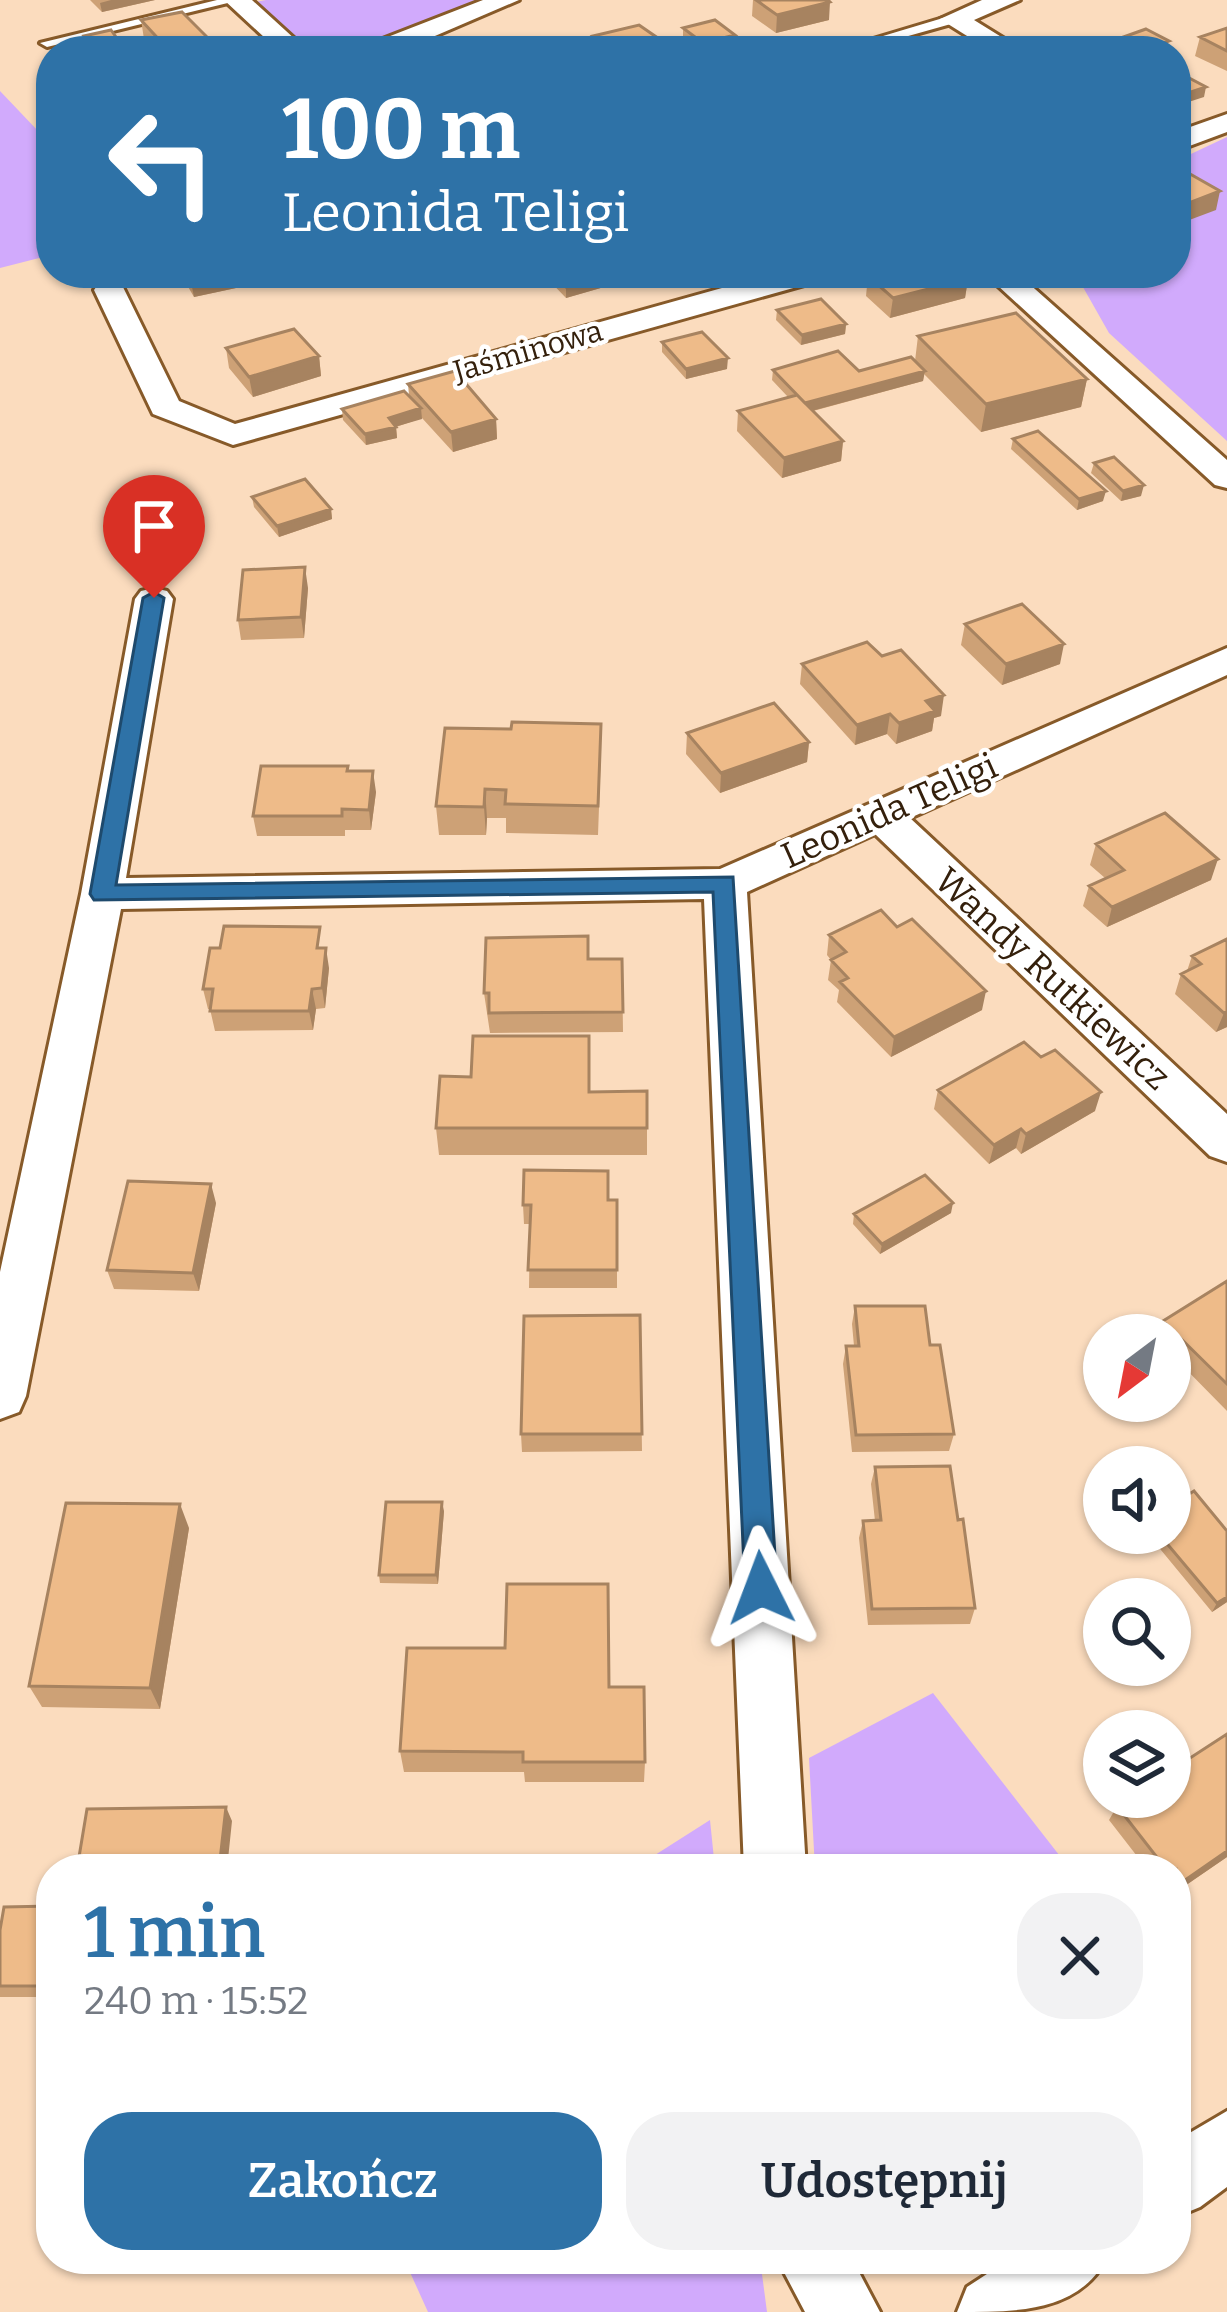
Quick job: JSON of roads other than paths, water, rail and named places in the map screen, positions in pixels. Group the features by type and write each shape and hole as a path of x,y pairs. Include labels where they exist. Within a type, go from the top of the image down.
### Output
{"street":[{"path":"235,0 277,36"},
{"path":"414,36 506,0"},
{"path":"952,20 1007,0"},
{"path":"952,20 982,36"},
{"path":"1191,136 1227,122"},
{"name":"Jaśminowa","path":"110,290 164,407 233,435 757,288"},
{"path":"1016,288 1227,478"},
{"path":"0,1396 103,894 154,598"},
{"name":"Leonida Teligi","path":"103,894 724,884 1227,660"},
{"name":"Wandy Rutkiewicz","path":"879,813 1227,1143"},
{"path":"724,884 775,1854"},
{"path":"1191,2172 1227,2145"},
{"path":"821,2274 844,2312"},
{"path":"992,2312 1049,2274"}],"lane":[{"path":"78,36 235,0"},
{"path":"894,36 952,20"}]}
